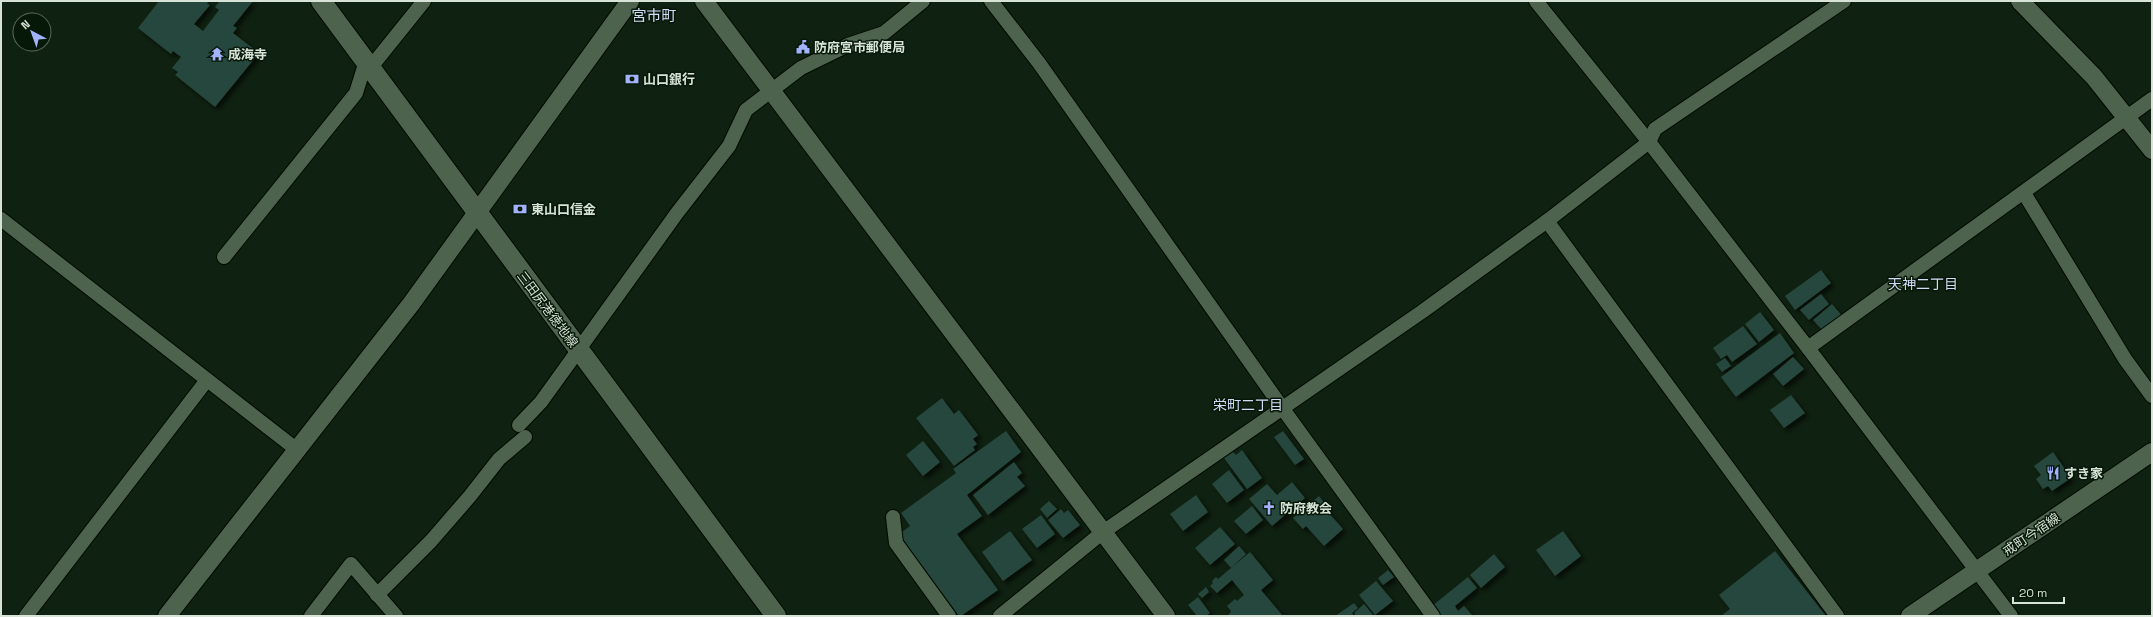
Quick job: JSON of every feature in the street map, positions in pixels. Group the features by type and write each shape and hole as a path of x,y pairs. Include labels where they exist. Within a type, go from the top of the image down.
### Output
{"main road":[{"name":"三田尻港徳地線","path":"321,1 369,64 477,214 579,349 776,616"}],"street":[{"path":"224,258 304,160 356,92 369,64 424,1"},
{"path":"167,616 296,449 411,304 630,1"},
{"path":"704,1 1166,616"},
{"path":"377,595 431,541 470,496 522,431 579,349 678,213 729,146 746,110 801,68 848,45 884,33 923,1"},
{"path":"991,1 1039,63 1283,409 1433,616"},
{"path":"1536,1 1649,142 1808,348 2011,616"},
{"path":"1000,616 1103,532 1283,409 1547,221 1649,142 1655,129 1844,1"},
{"path":"2020,1 2094,77 2152,150"},
{"path":"1808,348 2152,99"},
{"path":"2024,193 2072,268 2125,359 2152,396"},
{"path":"1,219 296,449"},
{"path":"1547,221 1837,616"},
{"path":"26,616 207,380"},
{"name":"戒町今宿線","path":"1910,616 2152,452"},
{"path":"892,517 896,543 949,616"},
{"path":"310,616 351,564 396,616"}],"building":[{"name":"成海寺","path":"159,1 209,1 207,4 210,5 194,24 203,31 219,10 215,7 220,1 253,1 233,26 237,28 233,33 259,53 215,107 175,75 178,72 172,68 181,57 173,51 171,54 138,28"},
{"path":"1821,270 1831,283 1795,310 1785,296"},
{"path":"1821,294 1829,304 1809,320 1800,310"},
{"path":"1832,304 1843,317 1824,332 1813,320"},
{"path":"1760,312 1774,330 1759,342 1745,324"},
{"path":"1743,326 1757,344 1732,362 1727,355 1721,359 1713,348"},
{"path":"1780,333 1794,353 1736,397 1721,377"},
{"path":"1793,357 1804,369 1783,386 1773,374"},
{"path":"1725,358 1731,366 1722,372 1716,364"},
{"path":"1791,395 1805,413 1784,428 1770,410"},
{"path":"942,398 954,414 959,410 978,435 973,439 977,444 973,447 975,450 954,466 916,418"},
{"path":"1006,431 1021,452 967,495 982,516 957,534 998,590 959,616 903,540 902,532 910,526 901,513 956,473 953,469"},
{"path":"1283,431 1304,459 1295,465 1274,437"},
{"path":"923,441 940,462 923,476 906,455"},
{"path":"1242,450 1262,478 1247,489 1224,458 1233,452 1236,455"},
{"path":"2053,452 2071,478 2052,491 2048,486 2043,489 2036,479 2041,475 2034,466"},
{"path":"1014,462 1022,473 1017,477 1025,486 988,515 973,495"},
{"path":"1229,470 1244,490 1227,503 1212,484"},
{"path":"1292,482 1305,498 1272,526 1249,499 1267,484 1277,495"},
{"path":"1196,495 1208,512 1183,531 1170,514"},
{"path":"1319,496 1329,509 1327,511 1343,529 1324,546 1306,526 1303,529 1293,518"},
{"path":"1049,501 1057,509 1047,518 1040,509"},
{"path":"1252,506 1263,520 1246,534 1234,521"},
{"path":"1061,509 1064,513 1068,510 1080,525 1063,538 1048,520"},
{"path":"1041,515 1055,534 1037,548 1022,529"},
{"path":"1220,527 1235,544 1210,565 1195,548"},
{"path":"1010,531 1032,560 1003,581 982,552"},
{"path":"1563,531 1581,556 1555,576 1536,550"},
{"path":"1239,546 1246,554 1231,568 1224,560"},
{"path":"1775,551 1826,616 1721,616 1730,609 1719,595"},
{"path":"1250,552 1273,580 1261,590 1283,616 1228,616 1231,611 1227,606 1235,599 1237,601 1244,595 1232,580 1217,593 1210,586 1216,577 1218,579"},
{"path":"1494,554 1505,567 1481,588 1470,575"},
{"path":"1388,570 1394,577 1383,585 1378,578"},
{"path":"1468,577 1477,588 1455,606 1458,611 1464,606 1472,615 1440,616 1432,606"},
{"path":"1376,581 1393,601 1375,615 1359,595"},
{"path":"1206,587 1209,592 1202,598 1198,594"},
{"path":"1198,597 1210,613 1206,616 1197,616 1188,605"},
{"path":"1354,603 1358,608 1352,613 1354,616 1335,616"},
{"path":"1364,604 1374,616 1356,616 1354,613"}],"place":[{"name":"防府宮市郵便局","path":"803,47"},
{"name":"成海寺","path":"217,54"},
{"name":"山口銀行","path":"632,79"},
{"name":"東山口信金","path":"520,209"},
{"name":"すき家","path":"2053,473"},
{"name":"防府教会","path":"1269,508"}],"district":[{"name":"宮市町","path":"654,16"},
{"name":"天神二丁目","path":"1923,284"},
{"name":"栄町二丁目","path":"1248,405"}]}
